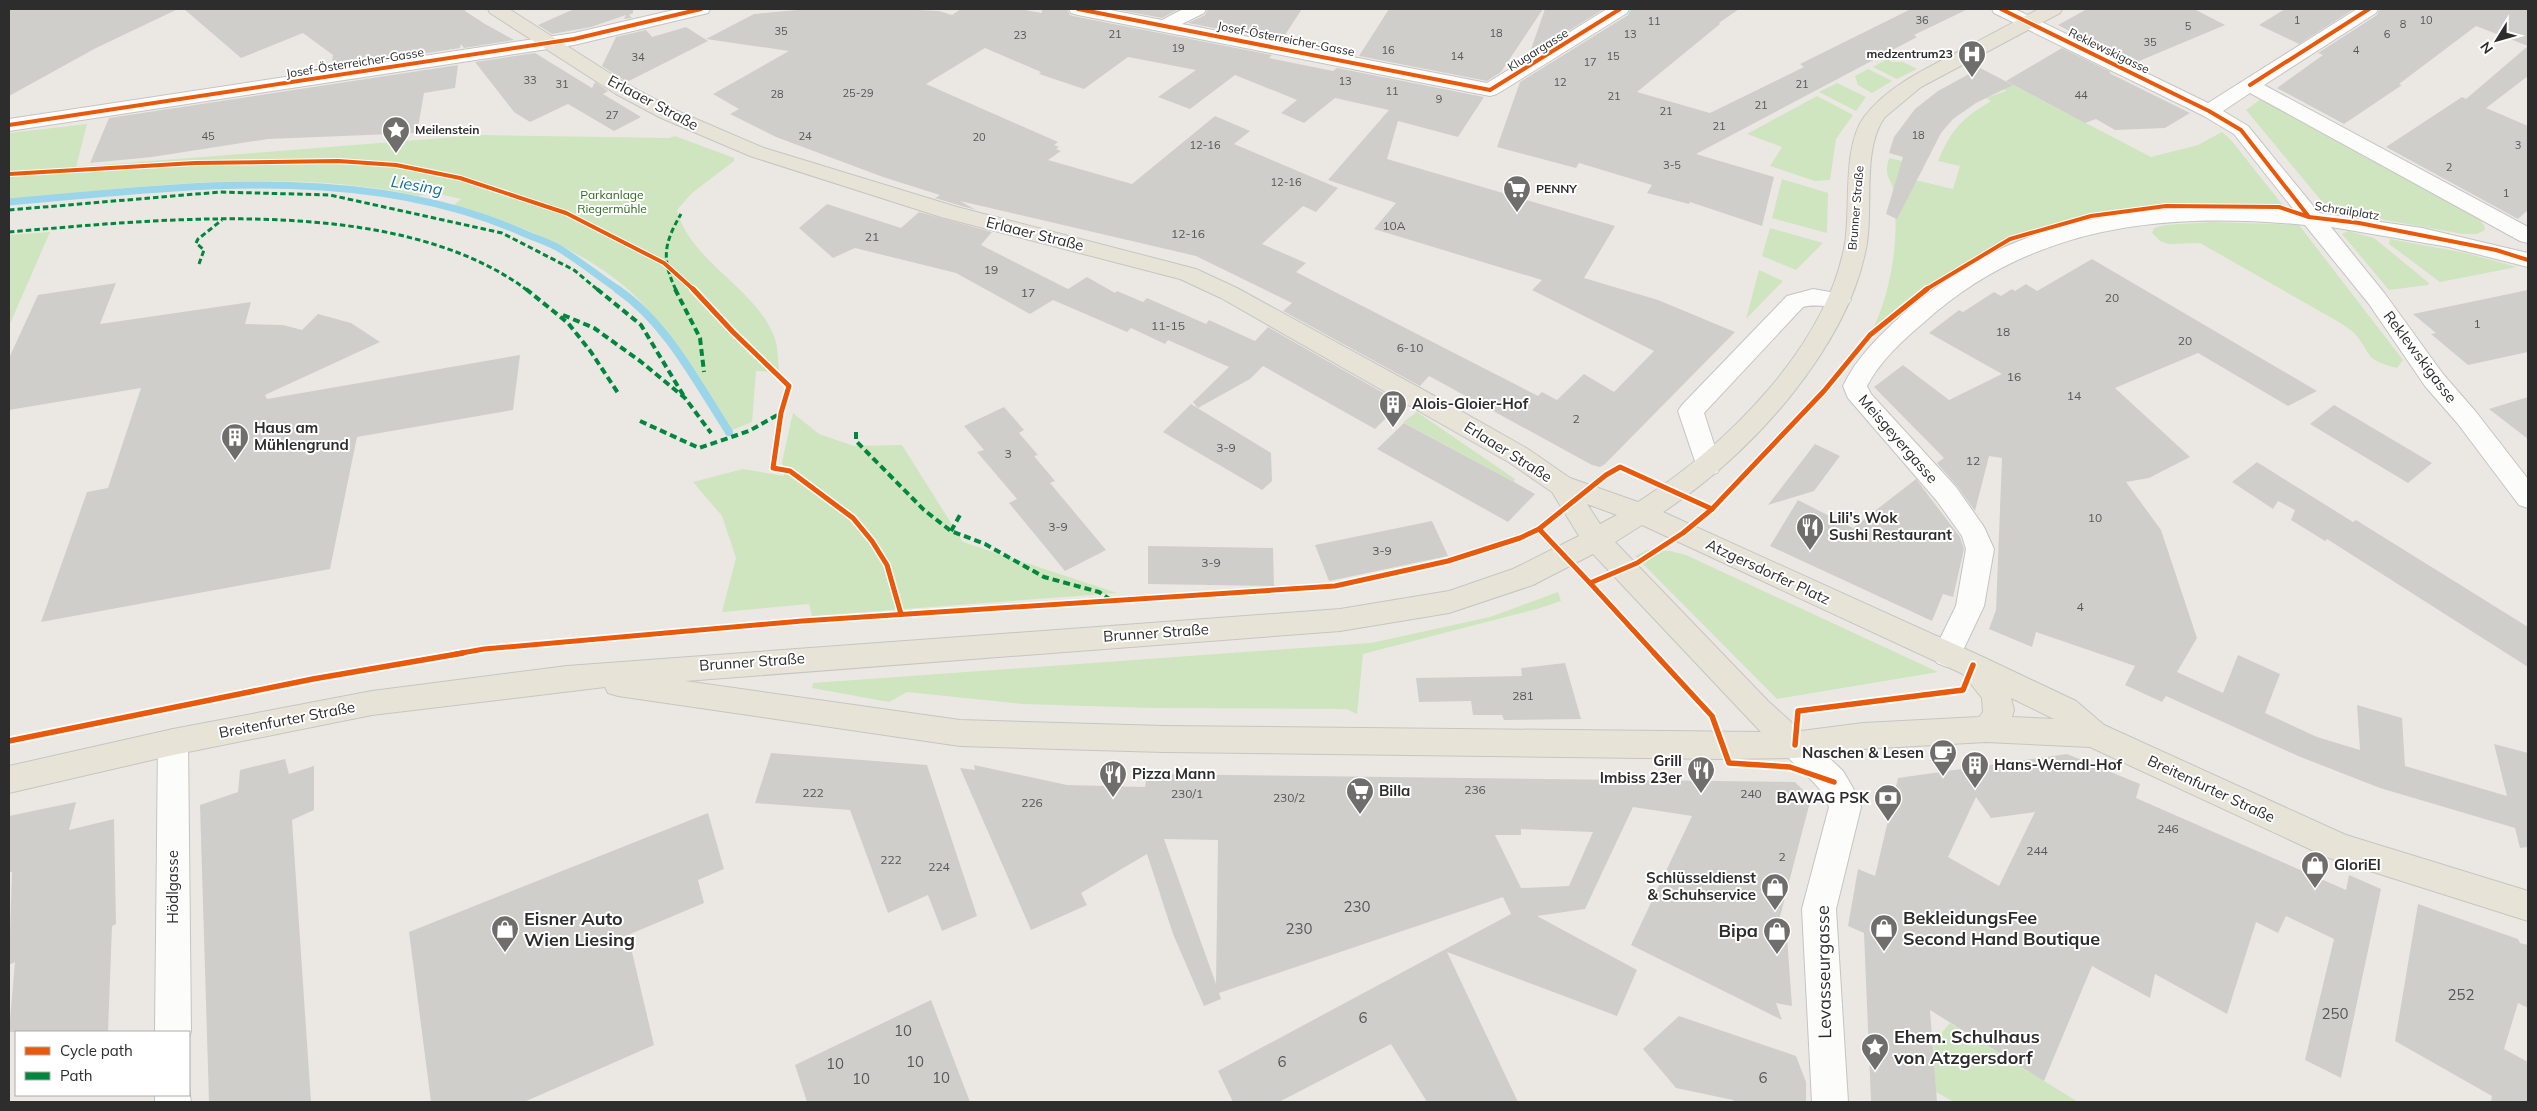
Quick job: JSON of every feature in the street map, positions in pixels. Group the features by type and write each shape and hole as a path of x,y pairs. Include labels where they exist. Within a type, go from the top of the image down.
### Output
{"main road":[{"name":"Erlaaer Straße","path":"497,9 623,90 660,110 757,152 949,212 1188,274 1229,293 1428,404 1519,456 1561,485"},
{"name":"Brunner Straße","path":"568,678 1340,620 1449,602 1514,580 1596,540 1676,491 1708,466 1760,415 1811,351 1838,300 1848,276 1856,242 1860,161 1871,122 1891,100 1914,83 2053,9"},
{"name":"Atzgersdorfer Platz","path":"1561,485 1641,514 1960,660 2065,710 2093,734"},
{"path":"1561,485 1596,540 1757,710 1794,745"},
{"path":"1960,660 1990,686 1999,705 1997,718 1986,729"},
{"name":"Breitenfurter Straße","path":"9,780 173,742 372,703 568,678 960,733 1164,739 1723,746 1794,745 1863,736 1986,729 2093,734 2340,848 2528,906"}],"street":[{"name":"Josef-Österreicher-Gasse","path":"9,125 552,43 701,9"},
{"name":"Josef-Österreicher-Gasse","path":"1078,9 1490,90"},
{"path":"1166,26 1198,9"},
{"name":"Klugargasse","path":"1490,90 1620,9"},
{"name":"Reklewskigasse","path":"2001,9 2208,111"},
{"path":"2208,111 2369,9"},
{"path":"2250,85 2528,237"},
{"name":"Schrailplatz","path":"2208,111 2241,130 2309,217 2359,223 2496,250"},
{"name":"Meisgeyergasse","path":"1960,660 1980,549 1978,539 1953,504 1860,398 1855,386 1859,376 1893,336 1940,295 1964,278 2009,254 2051,237 2124,221 2179,214 2309,217"},
{"name":"Reklewskigasse","path":"2309,217 2376,299 2434,380 2467,418 2528,498"},
{"path":"2496,250 2528,237"},
{"path":"2496,250 2528,260"},
{"path":"1708,466 1691,411 1795,301 1813,297 1838,300"},
{"name":"Hödlgasse","path":"173,742 173,1031"},
{"name":"Levasseurgasse","path":"1794,745 1834,782 1843,794 1845,807 1819,908 1830,1102"}],"green space":[{"path":"1887,59 1892,62 1903,62 1917,69 1897,79 1873,67"},
{"path":"1868,69 1892,81 1872,93 1858,85 1855,76"},
{"path":"1837,83 1866,97 1856,111 1819,92"},
{"path":"2011,84 2151,157 2198,145 2222,132 2231,140 2285,208 2167,208 2090,219 2023,236 1959,269 1934,286 1897,318 1889,319 1876,331 1873,329 1885,297 1895,246 1894,194 1887,174 1889,158 1902,161 1898,176 1953,189 1960,166 1938,161 1948,141 1965,119 1991,101 1986,98 2006,91 2003,88"},
{"path":"1817,96 1853,115 1836,139 1830,180 1815,181 1770,166 1782,147 1747,134"},
{"path":"2261,99 2480,220 2485,230 2477,234 2463,234 2329,210 2246,110"},
{"name":"Parkanlage Riegermühle","path":"87,124 76,167 480,135 669,138 675,136 734,158 734,161 692,193 677,210 684,229 696,246 742,291 768,324 776,342 779,372 756,371 752,422 732,430 665,331 639,300 621,283 577,254 527,230 454,205 461,199 431,192 419,196 368,187 266,181 162,185 9,199 9,133"},
{"path":"1782,179 1828,193 1827,233 1772,218"},
{"path":"2213,222 2299,225 2403,360 2397,368 2374,360 2354,333 2337,321 2200,243 2168,244 2160,241 2152,233 2154,228 2165,225"},
{"path":"1770,228 1823,243 1796,270 1762,256"},
{"path":"2348,231 2374,238 2429,283 2428,285 2389,290 2342,234"},
{"path":"50,232 9,326 9,235"},
{"path":"2390,239 2466,253 2517,267 2440,282 2389,244"},
{"path":"1759,270 1783,281 1746,319"},
{"path":"1417,412 1515,479 1514,482 1403,422"},
{"path":"793,413 819,434 854,446 902,445 963,542 1117,593 812,616 809,604 722,612 736,558 722,516 693,482 743,469 784,476 782,462"},
{"path":"1647,550 1670,551 1686,555 1938,672 1777,699 1635,556"},
{"path":"1558,592 1561,601 1537,609 1363,654 1357,714 1346,709 1153,708 1022,704 907,692 889,702 812,688 813,683 1371,643 1490,617"},
{"path":"1950,1023 2078,1102 1954,1102 1936,1092 1933,1043"}],"building":[{"path":"9,9 178,9 96,48 9,96"},
{"path":"184,9 466,9 465,11 485,24 514,40 464,48 461,44 460,48 331,68 333,55 303,33 241,58"},
{"path":"574,9 633,9 633,13 629,15 632,18 624,19 626,15 591,27 552,34 538,25"},
{"path":"807,9 894,9 939,11 952,15 961,9 1019,9 1042,13 1042,9 1067,9 1070,15 1078,17 1272,55 1269,58 1333,71 1337,68 1484,97 1458,137 1398,121 1387,159 1615,226 1584,278 1658,300 1735,332 1605,464 1600,467 1592,465 1429,376 1420,386 1283,311 1292,303 1196,256 960,201 976,210 935,198 940,195 883,177 776,137 730,114 739,109 713,94 789,51 706,39 754,14","holes":["985,48 1041,72 1039,74 1084,89 1128,57 1196,70 1158,97 1190,109 1235,75 1297,100 1281,113 1304,123 1335,98 1389,110 1328,180 1396,203 1374,229 1542,280 1532,290 1654,351 1614,392 1584,374 1557,400 1542,392 1538,396 1296,272 1306,263 1262,244 1303,206 1316,212 1338,188 1234,144 1250,131 1215,116 1132,184 1048,160 1061,151 1056,149 1059,147 1054,145 1058,142 926,84"]},
{"path":"1114,9 1179,9 1162,18"},
{"path":"1208,9 1302,9 1281,41 1188,23 1205,15"},
{"path":"1389,9 1543,9 1501,72 1487,81 1359,56"},
{"path":"1545,9 1604,9 1529,55"},
{"path":"1631,9 1739,9 1719,23 1637,92 1710,113 1804,67 1800,64 1911,9 1968,9 1914,35 1917,37 1696,154 1774,177 1762,226 1690,202 1689,204 1647,193 1652,185 1579,163 1576,168 1497,147 1520,82 1628,15"},
{"path":"2087,9 2194,9 2225,25 2132,64 2058,25"},
{"path":"2285,9 2354,9 2299,44 2259,25"},
{"path":"2380,9 2528,9 2528,46 2476,26 2399,84 2402,85 2344,124 2277,88 2323,55 2318,53 2377,15"},
{"path":"686,27 708,41 627,82 602,66 616,37 646,30 652,37"},
{"path":"2528,46 2528,76 2486,108 2528,126 2528,210 2518,219 2386,147 2462,97 2466,99"},
{"path":"2062,48 2190,113 2165,128 2115,130 2096,119 2085,123 2006,81"},
{"path":"535,53 592,88 595,82 608,91 603,94 641,117 614,131 568,104 530,122 514,112 475,62"},
{"path":"458,65 455,88 424,93 417,133 268,139 152,157 90,163 109,118"},
{"path":"1980,68 2013,85 1976,103 1953,119 1941,133 1897,219 1886,214 1903,157 1889,153 1894,137 1915,109 1938,91"},
{"path":"827,204 901,228 919,212 992,232 981,245 1068,289 1087,277 1115,293 1117,291 1143,302 1147,298 1206,324 1209,320 1255,341 1268,327 1401,403 1375,429 1263,366 1250,379 1198,408 1193,402 1229,367 1168,340 1165,344 1131,328 1127,332 1053,300 1030,314 956,273 855,248 833,258 799,228"},
{"path":"2092,259 2317,391 2288,406 2198,353 2115,388 2190,457 2149,478 2126,482 2161,530 2197,638 2177,672 2223,693 2238,655 2280,674 2265,713 2317,737 2360,750 2357,705 2402,718 2405,766 2507,796 2494,744 2528,753 2528,847 2520,848 2515,828 2380,788 2298,756 2166,696 2162,702 2125,685 2135,666 2036,632 2032,647 1989,629 1996,610 2002,458 1989,456 1975,511 1937,463 1944,458 1874,387 1903,365 1949,400 2002,374 1929,333 1959,310 1963,312 1994,292 2001,296 2012,289 2015,291 2026,284 2037,291"},
{"name":"Haus am Mühlengrund","path":"116,283 100,324 251,302 245,324 283,325 302,330 318,314 351,323 380,342 265,395 267,399 520,355 513,410 357,437 330,569 41,622 87,492 108,488 141,388 9,410 9,358 38,295"},
{"path":"2528,290 2528,352 2468,365 2431,334 2436,333 2413,314"},
{"path":"2528,397 2528,439 2489,409"},
{"path":"1191,404 1271,453 1272,481 1262,490 1163,432"},
{"path":"2334,405 2432,463 2408,483 2310,424"},
{"path":"1004,407 1024,430 1019,433 1038,455 1034,456 1055,481 1050,483 1106,550 1065,571 1009,503 1017,499 977,452 984,450 964,426"},
{"path":"1404,423 1535,494 1508,522 1377,449"},
{"path":"1815,444 1840,456 1814,491 1768,505"},
{"path":"2257,462 2353,522 2356,520 2528,627 2528,667 2327,539 2325,541 2291,520 2295,510 2278,501 2273,509 2232,482"},
{"path":"1916,479 1960,537 1964,549 1953,597 1943,594 1932,621 1770,546 1798,500 1853,528"},
{"path":"1432,521 1448,556 1329,581 1315,545"},
{"path":"1148,546 1273,548 1274,586 1148,584"},
{"path":"1565,663 1581,719 1504,720 1502,715 1473,715 1471,701 1419,702 1416,678 1522,676 1521,668"},
{"path":"771,753 927,765 977,916 942,931 928,895 888,913 850,810 755,803"},
{"path":"2067,754 2140,784 2136,798 2346,890 2349,875 2381,889 2341,1078 2305,1060 2334,939 2286,916 2278,933 2256,922 2227,1014 2155,974 2150,998 2092,966 2044,1081 1930,1010 1937,1102 1871,1102 1864,933 1848,926 1858,869 1875,876 1898,778","holes":["1976,797 1991,818 2035,812 1999,886 1948,857"]},
{"path":"285,759 289,774 314,766 314,810 292,820 311,1102 209,1102 200,805 238,792 240,770"},
{"path":"974,765 1067,785 1145,787 1147,774 1795,782 1811,798 1776,932 1787,937 1792,1006 1776,1003 1782,1020 1631,945 1692,816 1633,807 1585,909 1537,916 1637,970 1617,1016 1447,952 1518,1102 1427,1102 1391,1044 1279,1102 1233,1102 1218,1071 1511,914 1503,897 1219,993 1221,999 1204,1006 1173,934 1147,854 1081,893 1087,905 1031,930 960,768 975,770","holes":["1521,829 1593,832 1569,886 1521,888 1495,835 1521,835","1164,839 1218,840 1216,984"]},
{"path":"76,802 69,830 114,819 116,924 112,926 108,1031 9,1032 15,962 9,965 12,872 9,872 9,816"},
{"name":"Eisner Auto Wien Liesing","path":"708,813 724,869 698,880 704,903 628,935 654,1045 524,1102 431,1102 409,932"},
{"path":"2418,904 2518,939 2520,943 2528,945 2528,1008 2518,1003 2504,1049 2528,1062 2528,1102 2491,1102 2492,1096 2395,1041"},
{"path":"931,1000 970,1102 807,1102 795,1065"},
{"path":"1679,1016 1796,1056 1806,1082 1806,1102 1734,1102 1733,1100 1676,1088 1643,1049"}],"waterway":[{"name":"Liesing","path":"9,202 203,186 268,185 333,188 397,196 460,210 546,242 567,254 619,290"},
{"name":"Liesing","path":"617,289 635,303 666,336 693,374 729,432"}],"marked path":[{"path":"9,210 220,192 330,195 502,233 574,270 641,325 685,398"},
{"path":"681,214 671,232 666,247 666,262 675,289 700,338 704,372"},
{"path":"9,232 146,222 222,219 298,221 372,230 442,247 506,274 560,314 584,342 618,393"},
{"path":"199,264 204,250 196,243 198,239 222,220"},
{"path":"563,315 594,328 640,361 685,398 711,433"},
{"path":"640,421 699,448 749,431 781,413"},
{"path":"856,432 856,441 924,510 951,531 985,544 1044,577 1099,592 1111,600"},
{"path":"951,531 960,515"}],"cycle path":[{"path":"9,125 574,39 701,9"},
{"path":"1078,9 1490,90 1620,9"},
{"path":"2001,9 2209,111 2241,130 2309,217"},
{"path":"2250,85 2369,9"},
{"path":"9,174 195,163 338,161 396,165 460,178 566,213 664,263 681,276 733,332 789,386 781,413 773,468 790,471 853,518 872,541 887,565 901,614"},
{"path":"1539,529 1590,583 1637,563 1683,533 1712,509 1824,391 1870,335 1934,283 2010,239 2091,216 2166,206 2279,207 2309,217 2359,223 2496,250 2528,260"},
{"path":"9,741 313,679 484,649 802,621 1335,586 1448,561 1520,538 1539,529 1606,475 1620,467 1712,509"},
{"path":"1590,583 1712,716 1729,763 1790,767 1834,782"},
{"path":"1795,745 1798,711 1963,690 1973,665"}],"place":[{"name":"medzentrum23","path":"1972,78"},
{"name":"Meilenstein","path":"396,154"},
{"name":"PENNY","path":"1517,213"},
{"name":"Alois-Gloier-Hof","path":"1393,428"},
{"name":"Haus am Mühlengrund","path":"235,461"},
{"name":"Lili's Wok Sushi Restaurant","path":"1810,551"},
{"name":"Naschen & Lesen","path":"1943,777"},
{"name":"Hans-Werndl-Hof","path":"1975,789"},
{"name":"Grill Imbiss 23er","path":"1701,794"},
{"name":"Pizza Mann","path":"1113,798"},
{"name":"Billa","path":"1360,815"},
{"name":"BAWAG PSK","path":"1888,822"},
{"name":"GloriEl","path":"2315,889"},
{"name":"Schlüsseldienst & Schuhservice","path":"1775,911"},
{"name":"BekleidungsFee Second Hand Boutique","path":"1884,952"},
{"name":"Eisner Auto Wien Liesing","path":"505,953"},
{"name":"Bipa","path":"1777,955"},
{"name":"Ehem. Schulhaus von Atzgersdorf","path":"1875,1071"}]}
